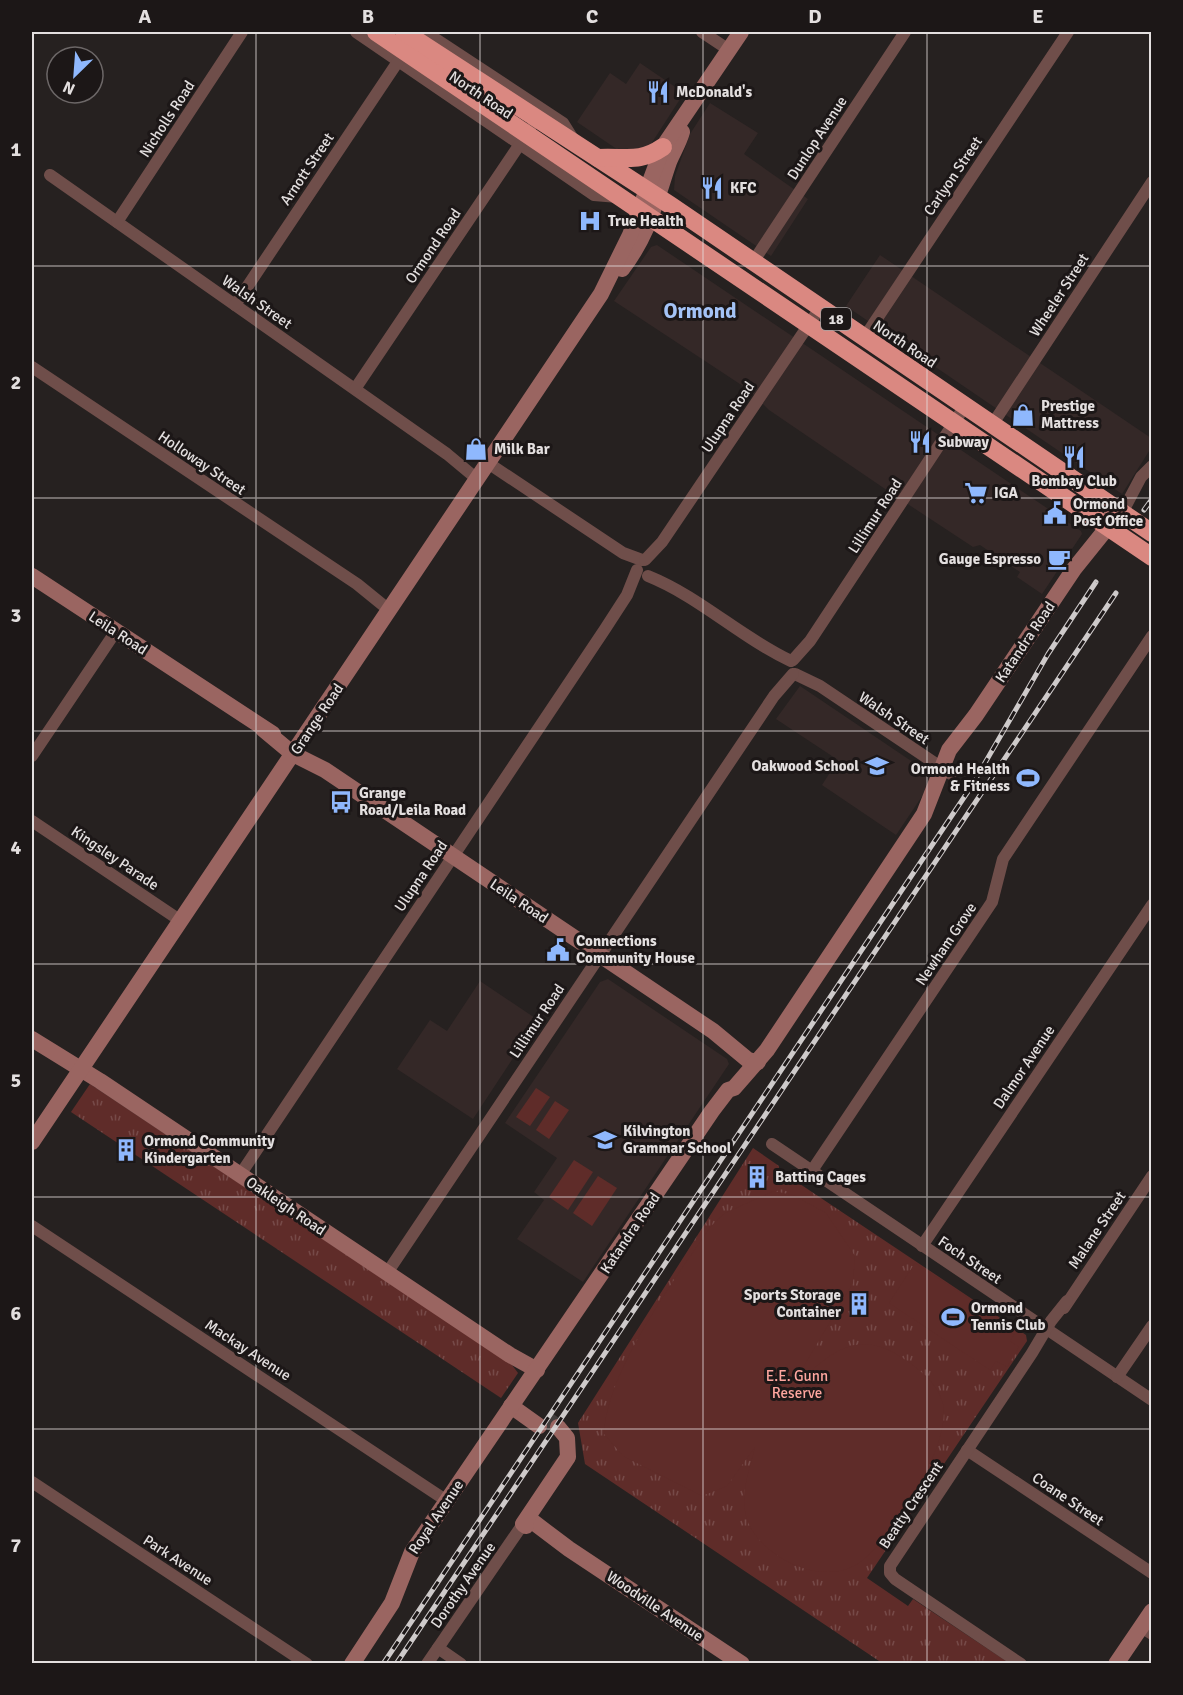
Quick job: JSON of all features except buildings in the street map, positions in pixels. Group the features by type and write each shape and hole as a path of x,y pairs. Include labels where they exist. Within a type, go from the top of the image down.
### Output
{"highway":[{"name":"North Road","path":"376,32 402,56 527,132 576,146 652,194 1152,533"},
{"name":"North Road","path":"404,32 527,132 619,198 1152,557"},
{"path":"596,158 633,160 652,155 663,147"},
{"path":"698,251 709,232"}],"street":[{"name":"Nicholls Road","path":"117,222 242,32"},
{"name":"North Road","path":"356,32 402,56"},
{"name":"North Road","path":"425,32 563,123 576,146"},
{"path":"702,32 729,50"},
{"path":"652,194 663,147 688,114 741,32"},
{"name":"Dunlop Avenue","path":"753,262 905,32"},
{"name":"Carlyon Street","path":"864,338 1068,32"},
{"name":"Arnott Street","path":"235,305 402,56"},
{"path":"652,194 688,114"},
{"name":"Ormond Road","path":"355,389 527,132"},
{"name":"Walsh Street","path":"50,175 447,454 623,553 947,771"},
{"name":"Wheeler Street","path":"992,425 1152,182"},
{"name":"Grange Road","path":"32,1142 601,294 630,235 645,215 652,194"},
{"name":"Ulupna Road","path":"240,1174 820,308"},
{"name":"Holloway Street","path":"32,367 391,607"},
{"name":"Lillimur Road","path":"387,1273 774,696 965,406"},
{"path":"1118,511 1141,477 1152,466"},
{"name":"Katandra Road","path":"535,1373 728,1090 734,1088 754,1059 772,1042 924,814 939,796 947,771 976,715 1103,525 1118,511"},
{"name":"Leila Road","path":"32,576 264,729 754,1059"},
{"path":"32,756 116,631"},
{"name":"Newham Grove","path":"811,1172 992,902 1003,860 1152,636"},
{"name":"Kingsley Parade","path":"32,821 181,921"},
{"name":"Dalmor Avenue","path":"921,1246 1152,905"},
{"name":"Oakleigh Road","path":"32,1039 240,1174 510,1355 514,1363 535,1373"},
{"name":"Foch Street","path":"772,1144 1152,1400"},
{"name":"Malane Street","path":"1048,1330 1152,1176"},
{"name":"Mackay Avenue","path":"32,1226 447,1501"},
{"path":"1117,1377 1152,1326"},
{"name":"Beatty Crescent","path":"1021,1664 890,1573 892,1560 1048,1330"},
{"name":"Royal Avenue","path":"352,1664 392,1603 412,1552 535,1373"},
{"path":"514,1403 549,1426 560,1445 561,1468 526,1521"},
{"name":"Coane Street","path":"968,1450 1152,1573"},
{"name":"Park Avenue","path":"32,1482 307,1664"},
{"name":"Woodville Avenue","path":"526,1521 741,1664"},
{"name":"Dorothy Avenue","path":"427,1664 526,1521"},
{"path":"1116,1664 1146,1631 1152,1611"},
{"path":"438,1648 461,1664"}],"shaded area":[{"path":"640,63 684,93 651,144 624,154 577,122 610,73 626,84"},
{"path":"710,103 758,133 744,154 808,199 771,256 674,190 675,176 690,134"},
{"path":"657,245 1081,531 1082,534 1042,594 1017,577 1020,572 980,545 973,547 894,495 769,410 749,390 614,301 651,247"},
{"path":"880,255 1151,438 1151,448 1122,494 846,306"},
{"name":"Oakwood School","path":"800,686 929,773 931,777 929,786 896,835 822,785 838,760 776,719"},
{"name":"Kilvington Grammar School","path":"608,979 727,1059 729,1064 583,1282 517,1239 544,1200 534,1192 557,1158 505,1123 600,982"},
{"path":"480,981 538,1020 473,1119 397,1069 430,1020 447,1031"}],"green space":[{"path":"90,1084 512,1365 518,1373 501,1398 71,1112"},
{"path":"536,1088 550,1097 530,1126 516,1117"},
{"path":"555,1101 569,1110 549,1139 536,1130"},
{"name":"E.E. Gunn Reserve","path":"753,1148 779,1166 779,1170 1026,1335 1027,1341 867,1578 908,1606 913,1599 1009,1663 882,1663 585,1464 578,1423"},
{"path":"574,1160 593,1172 568,1210 549,1197"},
{"path":"598,1176 617,1188 592,1226 573,1213"},
{"name":"E.E. Gunn Reserve","path":"774,1191 793,1195 826,1213 855,1256 853,1283 789,1391 814,1368 840,1350 868,1344 884,1348 914,1366 937,1389 943,1404 943,1422 938,1444 915,1493 900,1517 869,1555 854,1566 833,1572 810,1570 789,1562 770,1550 750,1526 745,1514 744,1502 755,1447 727,1486 702,1496 623,1456 604,1434 608,1409 630,1354 645,1326 712,1225 725,1213"},
{"name":"Ormond Tennis Club","path":"915,1263 1017,1330 1010,1341 1019,1347 1007,1367 996,1361 990,1370 889,1303"}],"tunnel":[{"path":"545,1418 558,1427"}],"railway":[{"path":"1144,510 1152,499"},
{"path":"383,1664 971,787 1048,654 1096,582"},
{"path":"396,1664 1116,593"}],"place":[{"name":"McDonald's","path":"658,92"},
{"name":"KFC","path":"712,188"},
{"name":"True Health","path":"590,221"},
{"name":"Prestige Mattress","path":"1023,415"},
{"name":"Subway","path":"920,442"},
{"name":"Milk Bar","path":"476,449"},
{"name":"Bombay Club","path":"1074,457"},
{"name":"IGA","path":"976,493"},
{"name":"Ormond Post Office","path":"1055,513"},
{"name":"Gauge Espresso","path":"1059,559"},
{"name":"Oakwood School","path":"877,766"},
{"name":"Ormond Health & Fitness","path":"1028,778"},
{"name":"Grange Road/Leila Road","path":"341,802"},
{"name":"Connections Community House","path":"558,950"},
{"name":"Kilvington Grammar School","path":"605,1140"},
{"name":"Ormond Community Kindergarten","path":"126,1150"},
{"name":"Batting Cages","path":"757,1177"},
{"name":"Sports Storage Container","path":"859,1304"},
{"name":"Ormond Tennis Club","path":"953,1317"}],"district":[{"name":"Ormond","path":"700,311"}]}
